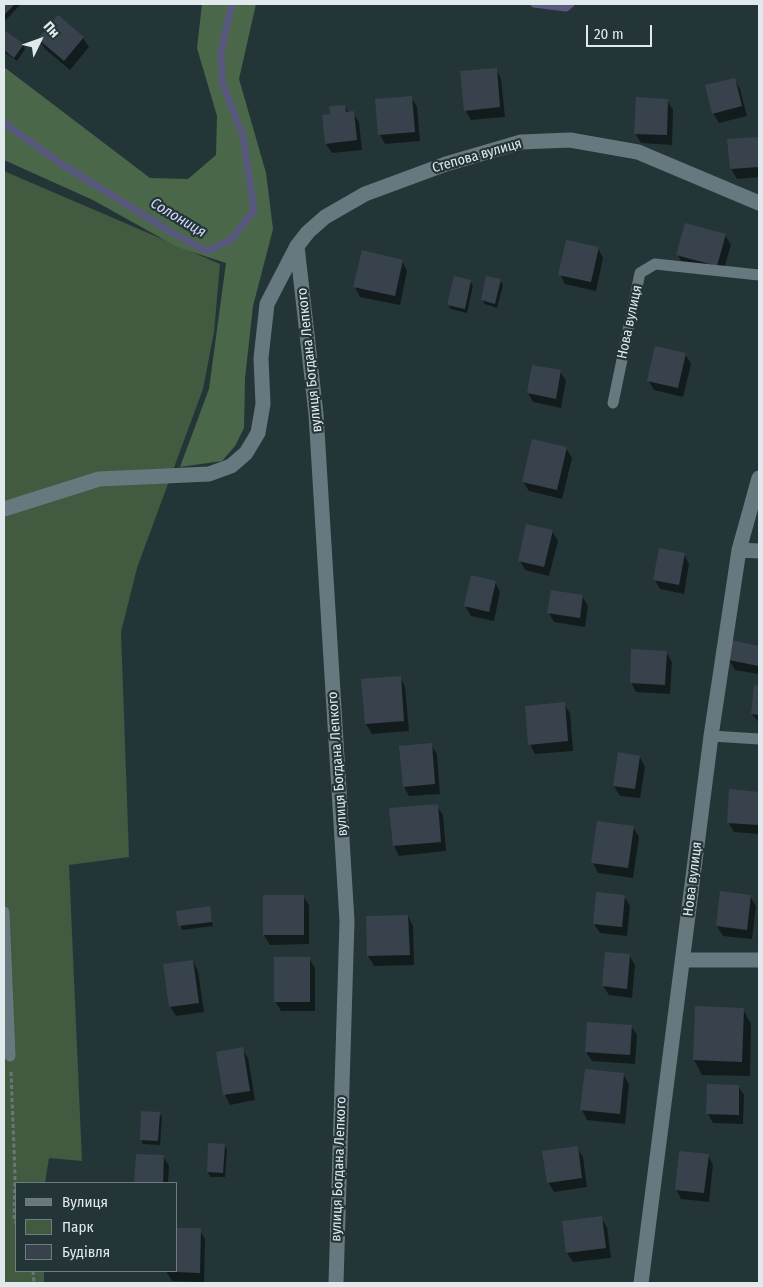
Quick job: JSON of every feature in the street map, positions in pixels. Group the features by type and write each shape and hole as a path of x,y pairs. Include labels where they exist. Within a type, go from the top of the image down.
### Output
{"street":[{"name":"Степова вулиця","path":"4,509 100,479 209,474 231,466 246,453 258,433 263,404 261,358 267,304 297,246 308,232 326,217 365,194 446,164 521,142 570,140 638,152 759,203"},
{"name":"вулиця Богдана Лепкого","path":"297,246 316,414 347,921 336,1283"},
{"name":"Нова вулиця","path":"641,1283 710,736 739,550 759,478"},
{"path":"739,550 759,551"},
{"path":"683,960 759,960"}],"lane":[{"name":"Нова вулиця","path":"613,403 640,273 655,264 759,275"},
{"path":"710,736 759,739"},
{"path":"4,912 10,1056"}],"path":[{"path":"10,1056 15,1222"}],"green space":[{"path":"202,4 256,4 239,79 266,173 273,229 253,306 245,378 244,428 235,446 222,461 180,467 209,389 226,263 177,247 93,200 4,160 4,67 150,178 188,179 216,155 217,116 197,48"},
{"path":"4,171 220,264 214,332 203,389 137,568 121,632 129,857 69,865 82,1161 49,1158 45,1182 15,1182 15,1272 44,1272 44,1283 4,1283"}],"building":[{"path":"4,4 15,4 4,15"},
{"path":"58,15 84,37 64,61 38,39"},
{"path":"4,30 24,44 14,58 4,50"},
{"path":"497,68 500,107 464,111 460,71"},
{"path":"735,78 742,106 712,114 705,85"},
{"path":"412,96 415,132 378,135 375,99"},
{"path":"636,97 668,99 667,135 634,134"},
{"path":"345,105 346,112 354,111 357,140 325,144 322,115 330,114 329,106"},
{"path":"759,137 759,167 730,169 727,139"},
{"path":"685,223 726,234 717,266 676,255"},
{"path":"566,240 599,247 591,282 558,275"},
{"path":"362,250 403,260 395,296 353,287"},
{"path":"454,276 471,280 465,309 447,305"},
{"path":"486,276 501,279 495,304 481,300"},
{"path":"655,346 686,353 678,388 647,381"},
{"path":"532,365 561,370 556,399 527,393"},
{"path":"532,439 567,447 557,490 522,482"},
{"path":"526,524 553,530 544,567 518,561"},
{"path":"659,548 685,553 679,585 653,580"},
{"path":"471,575 496,581 489,612 464,606"},
{"path":"551,590 583,595 580,618 547,613"},
{"path":"731,640 759,646 759,666 728,660"},
{"path":"631,649 667,651 665,685 630,683"},
{"path":"401,676 404,721 365,724 361,679"},
{"path":"754,685 759,686 759,715 751,714"},
{"path":"565,702 568,741 528,745 525,706"},
{"path":"432,743 435,784 403,787 399,746"},
{"path":"618,752 640,756 635,789 613,786"},
{"path":"729,789 759,792 759,825 727,823"},
{"path":"438,804 441,842 393,846 389,808"},
{"path":"597,821 634,826 628,868 591,863"},
{"path":"720,891 751,895 747,930 716,926"},
{"path":"596,892 625,895 622,927 593,924"},
{"path":"263,895 304,895 304,935 263,935"},
{"path":"210,906 212,922 178,926 176,911"},
{"path":"408,915 410,955 367,956 366,916"},
{"path":"605,952 630,954 627,989 602,986"},
{"path":"274,957 310,957 310,1002 274,1002"},
{"path":"193,960 199,1003 169,1007 163,964"},
{"path":"695,1006 744,1008 742,1062 693,1060"},
{"path":"587,1022 632,1025 630,1055 585,1052"},
{"path":"243,1047 250,1091 223,1095 216,1052"},
{"path":"585,1069 624,1073 620,1114 580,1110"},
{"path":"707,1084 739,1085 739,1115 706,1114"},
{"path":"141,1111 160,1112 158,1141 140,1140"},
{"path":"208,1143 225,1144 223,1173 207,1172"},
{"path":"578,1146 582,1178 547,1183 542,1151"},
{"path":"679,1151 709,1154 704,1193 675,1190"},
{"path":"136,1154 164,1155 163,1182 134,1182"},
{"path":"602,1216 606,1248 566,1253 562,1221"},
{"path":"178,1228 201,1228 200,1273 176,1272 178,1272"}],"waterway":[{"name":"Солониця","path":"4,123 60,163 171,232 207,251 231,240 254,210 243,136 222,82 221,51 232,4"},
{"name":"Солониця","path":"534,4 566,8 571,4"}]}
